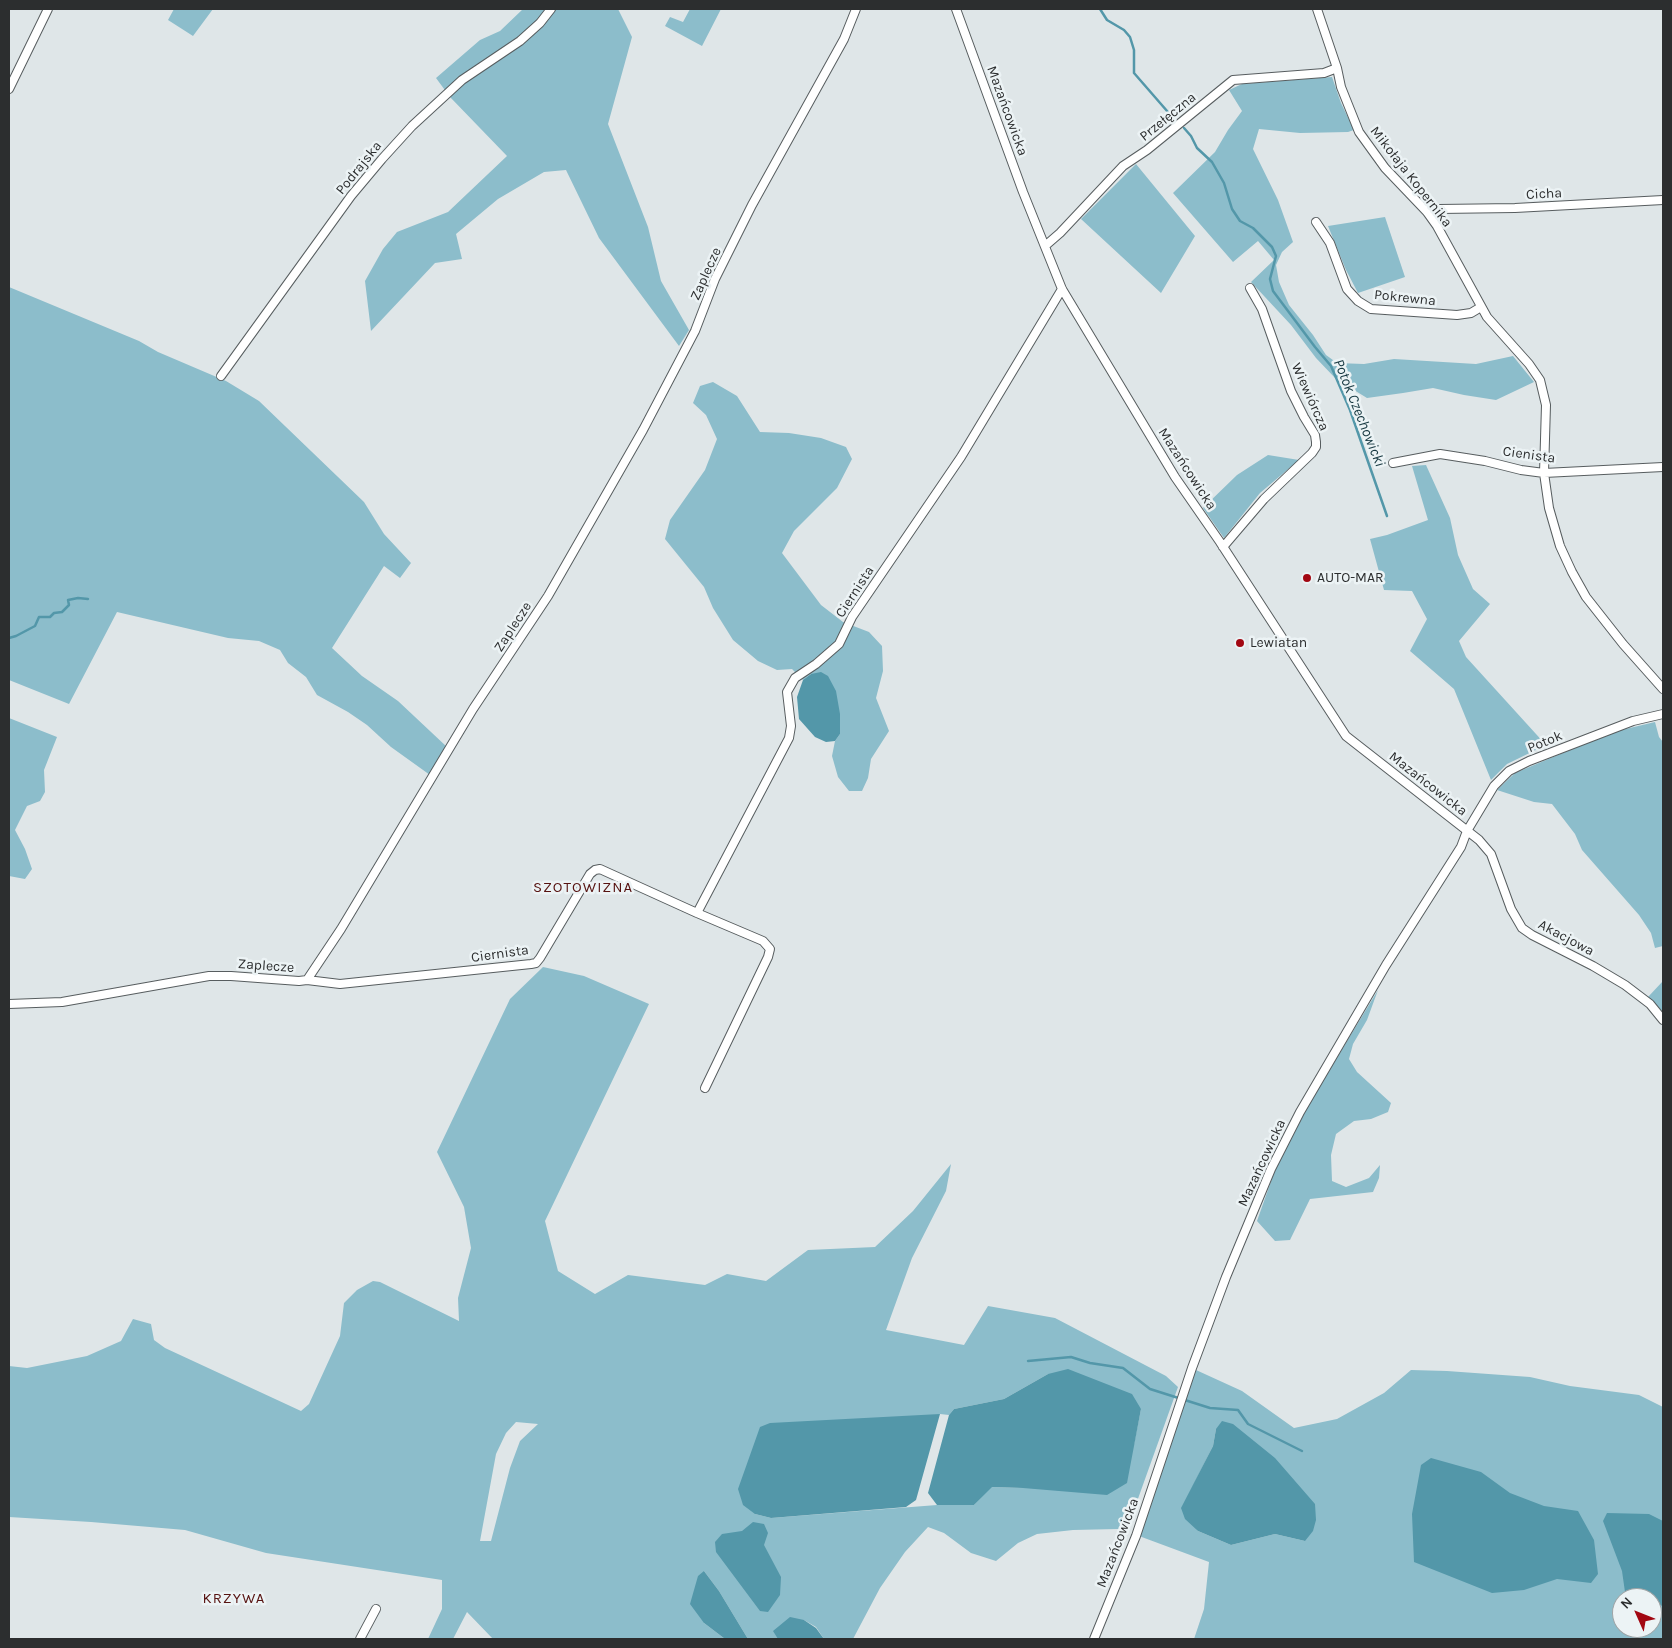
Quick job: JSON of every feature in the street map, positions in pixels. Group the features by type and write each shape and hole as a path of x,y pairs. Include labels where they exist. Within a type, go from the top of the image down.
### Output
{"street":[{"path":"9,89 48,9"},
{"name":"Podrajska","path":"221,376 351,196 382,159 412,126 462,80 520,42 540,23 551,9"},
{"name":"Zaplecze","path":"9,1004 62,1002 209,976 307,980 341,929 473,709 548,596 638,438 695,331 715,279 752,206 844,39 856,9"},
{"name":"Mazańcowicka","path":"956,9 1023,192 1062,288 1175,477 1346,736 1467,830 1461,847 1386,965 1300,1112 1271,1169 1226,1277 1189,1378 1136,1536 1094,1639"},
{"name":"Mikołaja Kopernika","path":"1317,9 1350,113 1368,146 1384,168 1427,212 1437,226 1486,317 1529,364 1540,380 1546,405 1544,473 1549,508 1560,546 1586,597 1623,644 1663,689"},
{"name":"Przełęczna","path":"1045,246 1060,233 1123,166 1147,150 1233,80 1324,73 1337,68"},
{"name":"Cicha","path":"1427,212 1439,209 1515,208 1663,200"},
{"name":"Pokrewna","path":"1316,222 1330,243 1347,289 1358,301 1372,309 1457,315 1471,313 1481,307"},
{"name":"Ciernista","path":"697,913 788,738 791,726 787,692 795,678 816,664 839,644 852,617 961,457 1062,288"},
{"name":"Wiewiórcza","path":"1223,547 1264,499 1316,446 1315,434 1291,391 1262,308 1250,288"},
{"name":"Cienista","path":"1394,463 1440,454 1544,473 1663,467"},
{"name":"Potok","path":"1467,830 1494,786 1509,771 1623,725 1662,715"},
{"name":"Akacjowa","path":"1467,830 1491,854 1511,909 1522,928 1625,985 1650,1004 1663,1020"},
{"name":"Ciernista","path":"307,980 340,984 531,964 540,958 590,874 600,869 763,941 770,949 768,957 705,1088"},
{"path":"360,1639 376,1610"}],"shaded area":[{"path":"174,9 213,9 193,36 168,20"},
{"path":"523,9 618,9 632,37 608,124 648,227 661,281 689,330 679,346 599,238 566,170 544,172 498,199 456,234 462,259 435,263 371,331 365,281 383,249 397,232 448,212 507,156 450,97 436,78 480,40 500,31"},
{"path":"690,9 721,9 702,46 665,26 670,17 683,22"},
{"path":"1332,77 1341,103 1354,130 1348,132 1300,133 1259,129 1253,149 1278,200 1293,242 1282,252 1276,265 1279,282 1289,305 1326,355 1337,363 1364,364 1394,359 1476,364 1513,356 1534,382 1496,400 1433,388 1367,398 1336,379 1316,358 1291,325 1251,282 1274,260 1258,241 1233,262 1173,193 1215,152 1242,111 1229,90 1242,84"},
{"path":"1136,164 1195,236 1161,293 1081,219"},
{"path":"1385,217 1405,277 1358,293 1346,270 1328,226"},
{"path":"9,287 139,341 158,352 226,381 259,401 364,502 384,534 411,563 400,578 384,566 332,648 362,676 398,701 447,747 430,775 391,747 367,725 317,695 306,677 288,663 280,650 259,641 228,638 117,612 69,704 9,680"},
{"path":"713,382 737,396 760,432 789,433 821,438 846,447 852,459 837,488 794,531 782,553 821,605 843,622 869,632 882,646 883,671 876,698 889,731 871,759 868,778 862,791 849,791 838,777 832,756 835,741 840,734 811,674 803,680 792,669 777,670 758,661 733,640 713,608 704,587 665,539 670,520 705,470 717,439 706,415 693,403 700,386"},
{"path":"1268,455 1299,460 1260,493 1224,538 1203,508 1237,475"},
{"path":"1426,465 1450,518 1458,555 1473,589 1490,604 1459,641 1466,657 1546,745 1507,764 1491,780 1454,689 1410,651 1427,619 1412,591 1384,590 1370,539 1428,520 1412,466"},
{"path":"821,672 828,676 836,691 840,714 840,734 835,741 826,742 815,737 799,719 797,697 803,680 811,674"},
{"path":"9,718 57,737 44,770 45,792 40,801 27,806 15,830 25,849 32,869 25,879 9,876"},
{"path":"1655,722 1659,737 1663,742 1663,946 1655,948 1651,933 1639,915 1582,850 1575,834 1552,804 1534,802 1497,790 1515,773 1613,732"},
{"path":"543,967 584,976 649,1004 545,1221 558,1271 595,1294 628,1275 705,1285 727,1274 766,1281 808,1250 875,1247 913,1211 951,1164 946,1191 912,1258 886,1330 964,1345 988,1306 1055,1318 1166,1376 1178,1387 1130,1521 1118,1529 1073,1530 1037,1534 1018,1543 996,1561 971,1553 944,1533 928,1527 905,1552 880,1588 853,1639 824,1639 816,1627 804,1620 779,1639 748,1639 719,1591 704,1571 704,1623 725,1639 493,1639 467,1612 453,1639 428,1639 442,1609 442,1580 266,1553 185,1530 9,1517 9,1366 27,1368 87,1356 121,1341 133,1319 151,1324 154,1340 165,1348 301,1411 309,1404 340,1336 344,1303 357,1290 373,1281 380,1282 459,1321 458,1298 471,1248 464,1207 437,1152 510,999","holes":["1048,1374 1141,1409 1134,1444 1023,1488 991,1487 974,1505 937,1505 771,1518 755,1514 940,1414 949,1415 954,1409 1004,1399","516,1422 538,1424 520,1441 510,1468 491,1541 480,1541 496,1454 506,1433"]},
{"path":"1663,981 1663,1012 1648,997"},
{"path":"1378,990 1367,1020 1353,1044 1349,1059 1357,1072 1391,1103 1388,1112 1371,1119 1354,1121 1336,1134 1331,1155 1332,1181 1346,1187 1369,1178 1380,1165 1379,1178 1373,1192 1310,1199 1290,1240 1275,1241 1257,1221 1275,1170 1304,1112"},
{"path":"1068,1369 1132,1394 1141,1409 1127,1483 1107,1495 992,1487 974,1505 937,1505 928,1493 949,1415 954,1409 1004,1399 1048,1374"},
{"path":"1196,1370 1242,1391 1294,1428 1337,1419 1384,1393 1411,1370 1530,1377 1570,1386 1639,1395 1663,1407 1663,1639 1194,1639 1204,1609 1209,1562 1139,1536","holes":["1216,1429 1305,1541 1275,1534 1231,1545 1198,1531 1182,1508 1213,1446"]},
{"path":"940,1414 916,1500 906,1507 771,1518 755,1514 743,1505 738,1489 760,1427 770,1423"},
{"path":"1222,1421 1233,1424 1275,1458 1315,1504 1316,1520 1313,1531 1305,1541 1275,1534 1231,1545 1198,1531 1185,1519 1181,1508 1213,1446 1216,1429"},
{"path":"1431,1458 1481,1472 1510,1493 1544,1506 1578,1511 1594,1540 1598,1574 1591,1583 1557,1579 1524,1590 1492,1593 1414,1562 1412,1514 1421,1465"},
{"path":"1607,1513 1649,1514 1663,1521 1663,1606 1662,1588 1624,1588 1622,1571 1603,1521"},
{"path":"753,1522 764,1524 768,1533 764,1545 781,1577 780,1595 768,1612 760,1611 716,1552 715,1542 722,1534 742,1531"},
{"path":"704,1571 719,1591 748,1639 725,1639 704,1623 690,1604 698,1576"},
{"path":"790,1617 804,1620 816,1628 824,1639 778,1639 773,1631"}],"waterway":[{"name":"Potok Czechowicki","path":"1100,9 1107,20 1124,30 1130,37 1134,50 1134,73 1174,119"},
{"name":"Potok Czechowicki","path":"1184,128 1191,136 1197,148 1212,162 1224,183 1232,209 1240,221 1253,228 1272,247 1276,256 1270,279 1273,291 1331,366 1350,410 1387,516"},
{"path":"9,638 35,626 39,617 50,617 54,613 62,612 69,605 68,600 88,599"},
{"path":"1028,1361 1071,1357 1090,1363 1123,1368 1150,1389 1210,1408 1238,1410 1248,1424 1302,1451"}],"place":[{"name":"AUTO-MAR","path":"1307,578"},
{"name":"Lewiatan","path":"1240,643"}],"district":[{"name":"SZOTOWIZNA","path":"583,888"},
{"name":"KRZYWA","path":"234,1599"}]}
